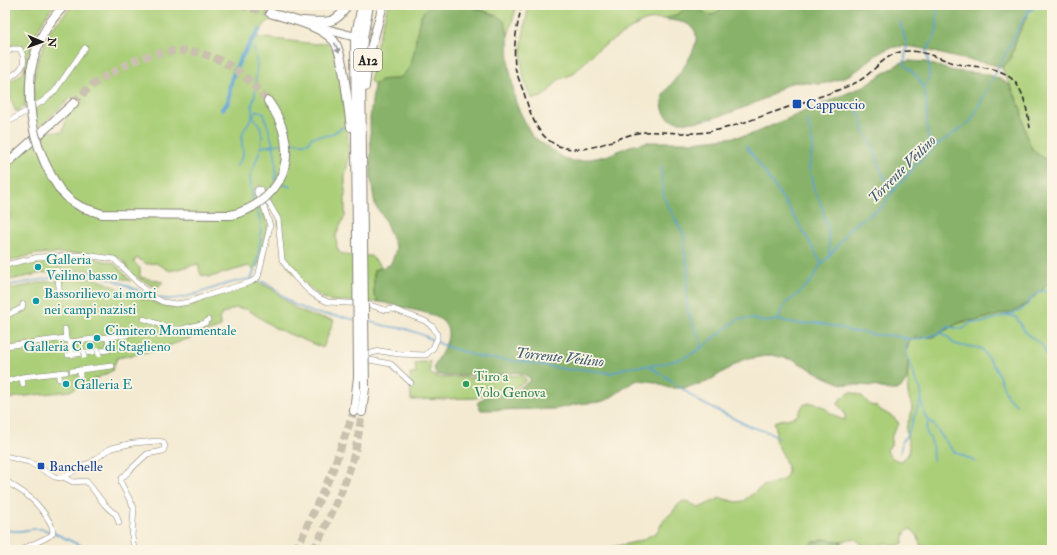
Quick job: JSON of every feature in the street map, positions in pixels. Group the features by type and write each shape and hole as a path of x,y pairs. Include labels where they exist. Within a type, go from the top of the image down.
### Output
{"highway":[{"path":"65,5 52,19 41,37 31,70 29,100 33,130 42,158 60,190 70,200 81,207 102,214 231,215 242,212 259,204 272,191 279,181 286,163 285,138 278,116 268,102"},
{"path":"316,22 328,19 334,15 341,5"},
{"path":"298,21 325,22 335,20 347,5"},
{"path":"360,239 355,148 355,39 362,5"},
{"path":"358,411 361,388 359,365 362,49 364,27 370,5"},
{"path":"371,26 377,5"},
{"name":"A12","path":"361,117 368,59 383,5"},
{"path":"270,13 308,25 327,35 333,40 338,48 340,56 355,148"},
{"path":"308,25 352,36"},
{"path":"5,165 74,102"},
{"path":"5,159 18,152"}],"street":[{"path":"5,124 44,101 54,92 85,48"},
{"path":"5,54 12,49 20,49 24,63 22,67 5,81"},
{"path":"5,265 39,257 85,255 114,259 155,299 169,303 189,302 250,282 258,277 270,226 257,192 257,190 260,189 278,220 282,260 294,277 310,292 328,302 367,304 383,310 400,310 407,315 425,321 437,332 437,339 432,350 423,355 380,351 355,358 356,361 370,360 391,364 411,383"},
{"path":"57,270 60,296"},
{"path":"5,316 22,308 23,304"},
{"path":"144,319 168,327 180,329 205,323 208,320"},
{"path":"5,346 66,339 65,329"},
{"path":"108,337 109,350 68,354 70,342 108,337 128,335"},
{"path":"72,371 112,366"},
{"path":"80,370 80,377"},
{"path":"5,382 66,372"},
{"path":"59,373 59,379"},
{"path":"22,378 23,384"},
{"path":"64,478 84,465 92,462 112,448 132,443 163,442 165,446 163,451 147,454 121,479 121,483 134,508 132,536 134,550"},
{"path":"5,456 29,462 58,478 64,478 73,482 86,481 106,505 116,514 119,523"},
{"path":"5,480 29,496 54,528 51,536 30,544 22,550"}],"green space":[{"path":"5,5 54,5 38,30 33,41 26,77 25,106 16,112 8,92 5,93 5,85 23,73 25,61 23,50 18,45 12,45 5,49"},
{"path":"73,5 283,5 279,11 270,9 274,17 264,25 257,37 316,44 327,42 334,51 347,123 349,158 345,176 345,216 336,235 337,248 340,253 351,256 371,256 382,267 374,270 374,295 379,302 331,301 321,297 294,274 285,261 277,213 260,185 255,188 254,193 262,208 268,225 259,264 254,270 249,266 210,277 201,275 198,264 170,271 156,263 147,264 137,258 134,262 140,268 140,277 163,282 159,286 153,286 132,275 123,260 115,256 85,253 38,254 5,262 5,223 11,218 5,204 5,168 45,131 63,132 67,112 78,105 72,97 36,130 33,83 37,62 51,29"},
{"path":"388,5 431,5 420,18 413,57 404,74 399,78 381,80 374,85 370,81 373,58"},
{"path":"431,5 466,5 499,17 505,22 508,36 509,66 516,103 519,110 532,136 564,158 572,161 606,156 630,146 648,142 692,142 752,134 864,86 900,63 909,61 925,62 953,71 987,74 1002,80 1009,84 1021,109 1026,136 1032,149 1038,155 1052,161 1052,280 1029,302 1017,310 979,320 964,321 933,337 911,338 907,351 908,366 906,381 902,387 896,390 889,390 874,386 842,384 825,377 794,360 771,355 742,360 707,382 684,388 669,388 655,382 639,380 633,382 607,400 600,402 578,404 556,409 481,410 477,403 484,398 492,394 509,393 517,390 531,380 521,373 508,373 483,377 467,375 447,376 436,374 434,367 444,348 448,336 445,324 440,319 428,314 379,302 374,295 374,270 390,265 396,248 384,218 375,205 371,180 370,118 374,85 381,80 396,79 404,74 413,57 420,18 425,10"},
{"path":"465,5 517,5 508,36 503,23 498,18 486,11"},
{"path":"528,5 690,5 678,14 664,19 648,20 640,23 597,50 573,74 558,80 547,93 541,97 533,99 526,86 522,69 522,43"},
{"path":"690,5 698,5 706,14 713,15 727,5 1035,5 1029,12 1018,35 1010,60 1002,68 916,47 907,46 890,48 878,54 858,70 831,82 821,84 800,82 792,83 785,85 768,97 741,109 704,120 686,122 672,120 664,111 663,95 687,63 692,53 696,35 693,28 687,24 664,19 678,14"},
{"path":"698,5 727,5 713,15 706,14"},
{"path":"1035,5 1052,5 1052,161 1035,152 1031,146 1018,103 1002,68 1010,60 1018,35 1029,12"},
{"name":"Cimitero Monumentale di Staglieno","path":"84,256 114,263 131,281 91,270 43,273 5,281 5,267 41,259"},
{"name":"Cimitero Monumentale di Staglieno","path":"91,278 118,288 127,294 170,307 180,308 257,282 271,288 296,309 313,316 334,320 323,348 275,328 247,309 235,308 222,314 219,319 221,327 154,351 117,358 112,371 70,391 17,397 5,400 5,290 44,282"},
{"path":"1052,280 1052,550 921,550 917,535 910,529 905,532 903,543 898,546 886,543 870,547 864,546 855,539 849,539 842,542 823,539 812,543 805,550 748,550 737,545 709,550 604,550 640,541 657,532 665,518 670,515 683,501 689,502 699,508 720,498 737,502 743,501 763,486 781,481 786,477 788,471 784,457 775,440 776,428 774,422 797,416 803,405 810,403 821,405 834,415 845,420 845,414 838,404 841,398 851,392 862,396 870,405 876,406 897,421 899,424 892,434 891,445 887,450 895,459 900,461 905,458 909,451 906,429 912,408 908,395 907,349 911,338 933,337 957,324 971,320 979,320 1023,307"},
{"name":"Tiro a Volo Genova","path":"430,361 430,374 441,378 472,378 506,375 522,376 527,380 514,389 493,390 476,398 411,400 410,374 416,374 415,363"},
{"path":"823,539 842,542 844,550 805,550 812,543"}],"waterway":[{"path":"923,87 926,84 929,75 929,65 926,51 937,30 938,5"},
{"name":"Torrente Veilino","path":"1028,5 1028,13"},
{"name":"Torrente Veilino","path":"437,342 483,358 525,362 570,370 580,369 611,373 625,368 663,364 683,358 699,350 738,319 754,319 764,322 778,320 785,304 796,296 813,279 819,267 836,248 852,226 883,206 888,197 917,163 937,145 971,121 1023,20 1030,11 1038,5"},
{"path":"900,22 907,46 904,63 918,78 923,86 926,102 927,131 930,152"},
{"path":"222,109 227,104 229,99 230,86 238,64 259,30"},
{"path":"253,203 250,177 261,148 262,136 260,126 252,115 257,63 254,48"},
{"path":"858,102 857,110 862,120 864,131 875,151 882,174 893,190"},
{"path":"236,166 243,154 243,133 257,110 264,114 271,138 276,162 276,180"},
{"path":"807,119 813,145 809,168 814,190 822,206 829,240 829,254"},
{"path":"290,143 308,143 312,137 330,135 343,127"},
{"path":"261,147 281,144"},
{"path":"746,146 786,203 821,263"},
{"path":"661,167 664,198 685,237 684,249 688,271 686,298 688,313 701,342 700,348"},
{"path":"281,184 291,187"},
{"path":"251,279 257,258 261,233 260,220 256,208"},
{"name":"Torrente Veilino","path":"60,276 91,273 117,281 146,294"},
{"name":"Torrente Veilino","path":"5,286 56,277"},
{"name":"Torrente Veilino","path":"159,298 181,298 228,283 252,279"},
{"name":"Torrente Veilino","path":"258,280 270,285 293,304 314,313 355,320"},
{"path":"779,320 799,324 818,323 852,332 888,335 916,340 935,335 949,327 963,329 971,322 981,323 1020,311 1029,303 1032,297 1052,286"},
{"path":"1048,290 1052,294"},
{"path":"1007,315 1016,317 1026,333 1043,346 1048,360 1052,363"},
{"name":"Torrente Veilino","path":"367,321 406,329 434,341"},
{"path":"941,333 948,337 953,343 982,349 997,371 1008,398 1017,405"},
{"path":"903,338 905,340 908,360 921,390 922,405 925,416 953,451 976,462"},
{"path":"650,367 700,402 751,427 771,433 780,439"},
{"path":"900,454 902,442 909,431 921,398"},
{"path":"929,421 926,432 931,440 933,460"},
{"path":"5,530 21,531 42,529 57,534 79,545 91,548"}],"tunnel":[{"path":"240,5 270,13"},
{"path":"360,36 366,33 371,26"},
{"path":"74,103 86,90 105,77 127,65 158,53 173,51 189,51 204,54 220,60 244,76 268,101"},
{"path":"296,550 332,472 354,411"},
{"path":"314,550 347,477 355,451 362,412"}],"railway":[{"path":"522,5 515,43 515,67 531,113 540,131 554,144 563,147 584,149 636,133 699,133 726,128 846,87 861,80 894,54 907,51 921,52 958,64 988,68 999,71 1008,76 1020,89 1026,107 1030,128"}],"place":[{"name":"Cappuccio","path":"797,104"},
{"name":"Galleria Veilino basso","path":"38,267"},
{"name":"Bassorilievo ai morti nei campi nazisti","path":"36,301"},
{"name":"Cimitero Monumentale di Staglieno","path":"97,338"},
{"name":"Galleria C","path":"90,346"},
{"name":"Galleria E","path":"66,384"},
{"name":"Tiro a Volo Genova","path":"466,384"},
{"name":"Banchelle","path":"41,466"}]}
